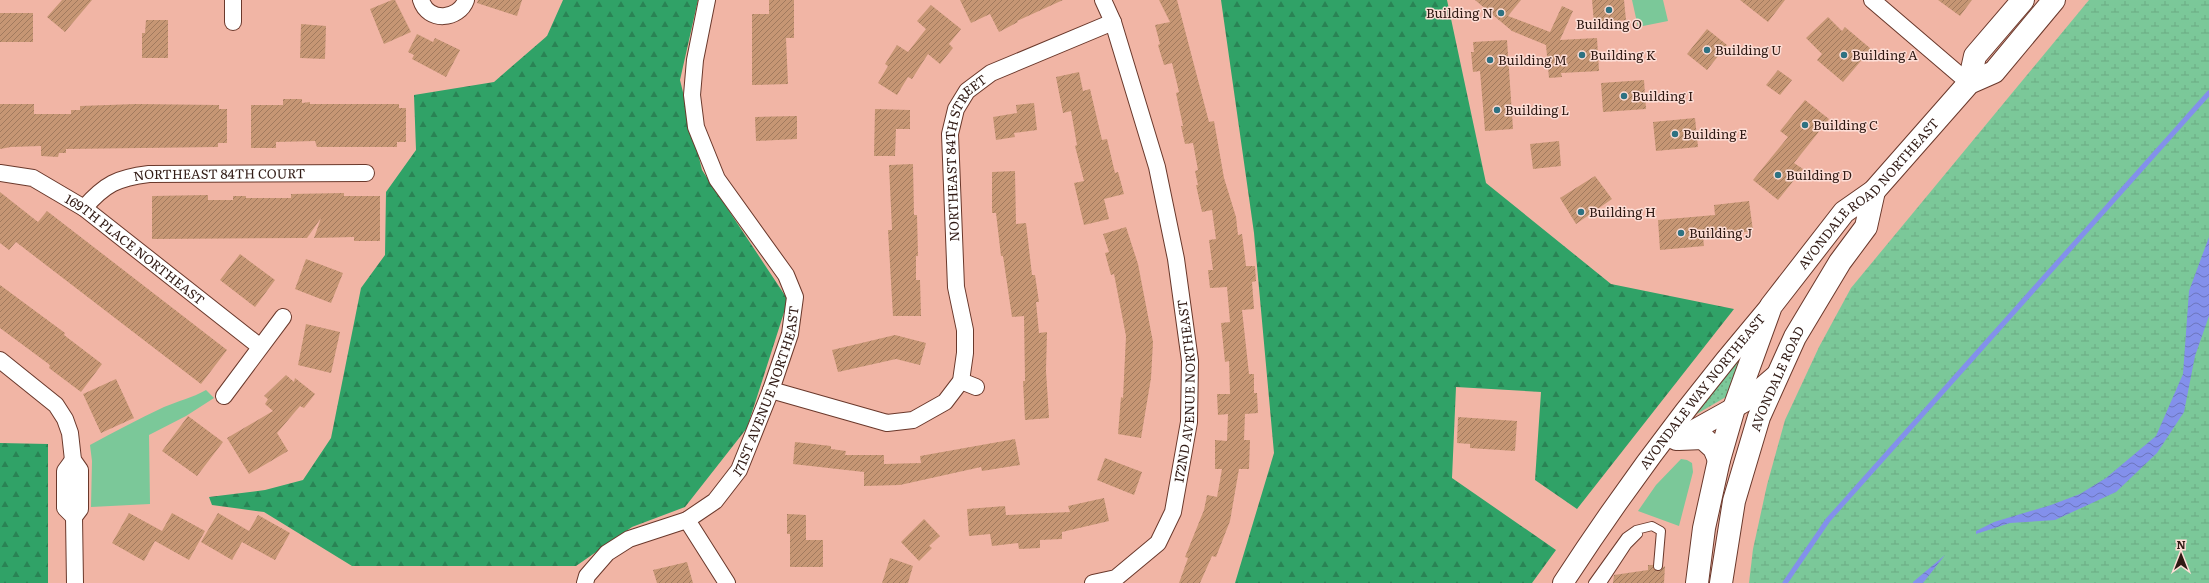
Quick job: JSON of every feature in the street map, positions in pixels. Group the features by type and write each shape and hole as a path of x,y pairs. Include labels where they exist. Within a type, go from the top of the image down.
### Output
{"main road":[{"name":"AVONDALE ROAD NORTHEAST","path":"1969,83 1976,56 2023,0"},
{"name":"AVONDALE ROAD NORTHEAST","path":"1771,306 1844,212 1874,191 1969,83 1994,72 2054,0"},
{"name":"AVONDALE ROAD","path":"1720,583 1726,544 1740,480 1759,417 1776,376 1816,299 1866,227 1874,191"},
{"name":"AVONDALE ROAD","path":"1697,583 1704,528 1719,460 1734,408 1771,306"},
{"path":"1679,439 1703,438 1714,448 1719,460"}],"street":[{"path":"233,0 233,22"},
{"path":"421,0 427,10 441,16 456,14 462,8 466,0"},
{"name":"171ST AVENUE NORTHEAST","path":"585,583 587,576 607,553 624,542 687,520 715,501 739,470 771,390 790,334 795,297 786,275 717,179 696,127 692,95 695,60 707,0"},
{"name":"172ND AVENUE NORTHEAST","path":"1092,583 1117,580 1158,543 1173,512 1189,422 1190,361 1176,259 1157,167 1113,22 1103,0"},
{"path":"1872,0 1969,83"},
{"name":"NORTHEAST 84TH STREET","path":"771,390 887,423 914,420 945,402 961,381 965,353 965,330 956,287 950,134 956,109 967,91 991,73 1113,22"},
{"name":"NORTHEAST 84TH COURT","path":"84,208 107,185 127,177 149,174 366,173"},
{"name":"169TH PLACE NORTHEAST","path":"0,174 33,178 84,208 259,346"},
{"name":"AVONDALE WAY NORTHEAST","path":"1564,583 1634,477 1712,374 1771,306"},
{"path":"224,396 259,346 283,317"},
{"path":"0,360 56,405 65,420 70,434 73,460 65,471 65,508 74,517 74,583"},
{"name":"AVONDALE WAY NORTHEAST","path":"1634,477 1669,445 1758,393 1776,376"},
{"path":"961,381 976,387"},
{"path":"687,520 727,583"}],"lane":[{"path":"1593,583 1619,544 1636,530 1652,526 1661,531 1658,566"},
{"path":"1602,583 1627,545 1646,528"}],"green space":[{"path":"563,0 698,0 680,80 702,170 788,300 747,428 685,507 632,527 576,566 352,566 264,512 212,505 209,497 265,490 303,480 331,438 361,288 385,255 386,192 416,150 414,95 494,82 547,36"},
{"path":"1221,0 1447,0 1486,183 1611,284 1734,309 1577,509 1535,480 1541,392 1456,387 1452,478 1556,550 1532,583 1235,583 1274,453 1254,233"},
{"path":"1632,0 1663,0 1668,21 1638,27"},
{"path":"2089,0 2209,0 2209,583 1749,583 1753,549 1767,485 1785,420 1819,347 1851,288"},
{"path":"1745,347 1731,394 1695,415 1691,413"},
{"path":"206,390 214,398 186,416 149,435 150,504 91,507 92,461 90,445 154,412"},
{"path":"0,443 48,444 48,583 0,583"},
{"path":"1681,459 1692,463 1693,472 1679,526 1638,511 1656,485"}],"water":[{"path":"2209,237 2209,316 2195,356 2184,412 2157,453 2116,492 2055,520 2010,523 1976,534 1976,531 1994,522 2051,505 2080,494 2106,478 2156,436 2183,374 2189,291"},
{"path":"1945,555 1923,583 1913,583 1913,582"}],"building":[{"path":"62,0 92,0 65,32 47,17"},
{"path":"395,0 411,32 384,44 370,9"},
{"path":"478,0 522,0 517,16 477,3"},
{"path":"769,0 794,0 794,38 786,38 788,84 752,85 752,14 769,14"},
{"path":"960,0 1063,0 1017,21 1018,22 999,32 990,14 971,23"},
{"path":"1159,0 1177,0 1209,122 1214,121 1224,178 1236,217 1238,235 1242,234 1246,266 1255,266 1256,281 1252,282 1254,309 1242,310 1249,374 1254,374 1254,393 1257,393 1258,413 1245,414 1244,440 1250,440 1249,469 1239,469 1230,521 1216,557 1212,556 1200,583 1179,583 1188,558 1185,557 1204,510 1207,495 1217,497 1222,469 1215,469 1215,440 1227,441 1228,414 1218,415 1217,394 1230,394 1229,361 1225,362 1221,323 1230,322 1227,287 1210,288 1208,270 1213,270 1209,240 1216,239 1212,210 1202,212 1196,185 1198,185 1195,171 1198,170 1193,143 1185,144 1176,93 1179,92 1172,63 1164,65 1158,45 1160,44 1155,25 1170,22"},
{"path":"1475,0 1521,0 1508,16 1550,32 1562,6 1573,11 1560,40 1597,38 1599,71 1561,73 1562,77 1549,78 1546,45 1512,31"},
{"name":"Building O","path":"1592,0 1624,0 1626,20 1594,23"},
{"path":"1740,0 1785,0 1768,22"},
{"path":"1938,0 1972,0 1960,16"},
{"path":"931,5 961,29 949,44 953,48 940,64 928,54 912,79 908,77 897,95 878,83 888,66 885,64 897,45 908,52 926,29 917,21"},
{"path":"0,13 33,13 33,42 0,42"},
{"name":"Building A","path":"1828,17 1842,31 1845,27 1871,49 1843,82 1817,60 1822,54 1806,38"},
{"path":"146,20 168,20 168,58 142,58 142,33 145,33"},
{"path":"301,24 326,26 325,59 300,58"},
{"name":"Building U","path":"1707,29 1727,45 1707,70 1687,54"},
{"path":"417,34 433,42 435,38 460,50 446,77 412,59 414,55 408,52"},
{"path":"1507,40 1513,129 1485,131 1480,71 1473,72 1471,52 1474,52 1473,42"},
{"path":"1778,70 1792,80 1780,95 1766,85"},
{"path":"1079,72 1083,91 1090,89 1102,140 1107,139 1115,173 1118,172 1124,194 1104,199 1109,219 1084,225 1074,183 1084,181 1075,146 1077,145 1071,111 1063,113 1056,77"},
{"name":"Building I","path":"1644,80 1646,109 1603,112 1601,83"},
{"path":"283,99 302,99 302,103 310,102 310,104 399,104 399,108 406,108 406,142 397,142 397,147 317,147 315,141 276,142 276,148 251,148 251,105 283,105"},
{"path":"1805,100 1829,119 1794,163 1803,169 1778,200 1753,180 1788,137 1780,131"},
{"path":"1034,103 1037,130 1014,133 1015,137 996,140 993,117 1017,113 1016,105"},
{"path":"0,104 34,104 34,114 71,114 71,110 80,110 80,106 136,104 219,105 219,109 227,109 227,143 218,143 218,147 66,149 66,153 59,153 58,157 41,156 41,146 0,149"},
{"path":"875,109 910,110 910,129 896,129 895,156 874,156"},
{"path":"797,116 797,139 756,141 755,117"},
{"name":"Building E","path":"1695,118 1698,147 1656,151 1653,122"},
{"path":"1559,141 1561,166 1533,169 1530,144"},
{"path":"913,164 914,215 917,215 918,256 916,256 916,280 920,280 921,316 893,316 888,230 892,230 889,165"},
{"path":"1015,171 1016,224 1026,223 1032,275 1035,275 1039,302 1036,302 1039,333 1047,332 1046,371 1049,418 1025,420 1023,381 1025,381 1024,316 1012,317 1003,256 1001,256 996,213 992,213 992,172"},
{"name":"Building H","path":"1595,176 1612,199 1576,224 1560,198"},
{"path":"0,192 38,222 47,211 227,350 201,384 16,242 9,250 0,243"},
{"path":"344,193 344,196 380,196 380,241 354,241 354,237 314,238 321,218 307,238 152,239 152,196 208,195 208,200 233,200 233,196 246,196 246,198 291,198 291,194"},
{"path":"1749,201 1753,231 1703,237 1704,246 1660,250 1658,220 1715,215 1714,205"},
{"path":"1126,227 1138,264 1153,342 1151,378 1141,438 1118,434 1121,397 1123,398 1126,336 1114,274 1111,275 1105,253 1109,252 1103,234"},
{"path":"240,254 275,280 255,307 220,280"},
{"path":"306,259 343,273 331,303 295,289"},
{"path":"0,285 65,333 64,335 102,364 81,392 49,368 50,365 0,328"},
{"path":"306,324 340,332 331,373 298,365"},
{"path":"895,335 926,343 920,365 896,359 838,372 832,350"},
{"path":"286,375 294,382 295,378 315,394 304,408 300,406 277,433 288,451 249,474 227,438 273,411 265,404 268,399 264,396"},
{"path":"116,379 134,418 101,433 83,394"},
{"path":"188,416 223,442 197,476 162,451"},
{"path":"1458,417 1517,421 1515,451 1470,448 1470,444 1457,443"},
{"path":"1015,439 1020,465 982,471 981,467 900,485 864,486 864,472 793,464 795,442 831,446 831,449 846,451 845,455 884,455 884,464 921,463 920,456"},
{"path":"1105,458 1142,472 1134,495 1097,480"},
{"path":"1104,498 1109,521 1062,532 1062,539 1040,540 1040,548 1019,549 1018,543 992,546 990,534 969,536 967,509 1005,506 1006,515 1070,512 1068,506"},
{"path":"129,513 162,531 172,513 205,531 189,560 155,541 144,561 112,543"},
{"path":"218,513 249,531 258,515 290,533 275,560 242,542 232,560 201,542"},
{"path":"787,514 806,515 806,540 823,540 823,567 790,567 790,534 787,534"},
{"path":"924,519 940,536 929,546 932,548 919,561 901,542"},
{"path":"890,558 913,566 908,583 882,583"},
{"path":"687,562 693,583 657,583 653,570"},
{"path":"1648,565 1653,565 1657,571 1665,566 1664,583 1613,583 1614,575 1648,570"}],"waterway":[{"path":"1785,583 1828,520 2209,93"}],"place":[{"name":"Building O","path":"1609,10"},
{"name":"Building N","path":"1501,13"},
{"name":"Building U","path":"1707,50"},
{"name":"Building K","path":"1582,55"},
{"name":"Building A","path":"1844,55"},
{"name":"Building M","path":"1490,60"},
{"name":"Building I","path":"1624,96"},
{"name":"Building L","path":"1497,110"},
{"name":"Building C","path":"1805,125"},
{"name":"Building E","path":"1675,134"},
{"name":"Building D","path":"1778,175"},
{"name":"Building H","path":"1581,212"},
{"name":"Building J","path":"1681,233"}]}
